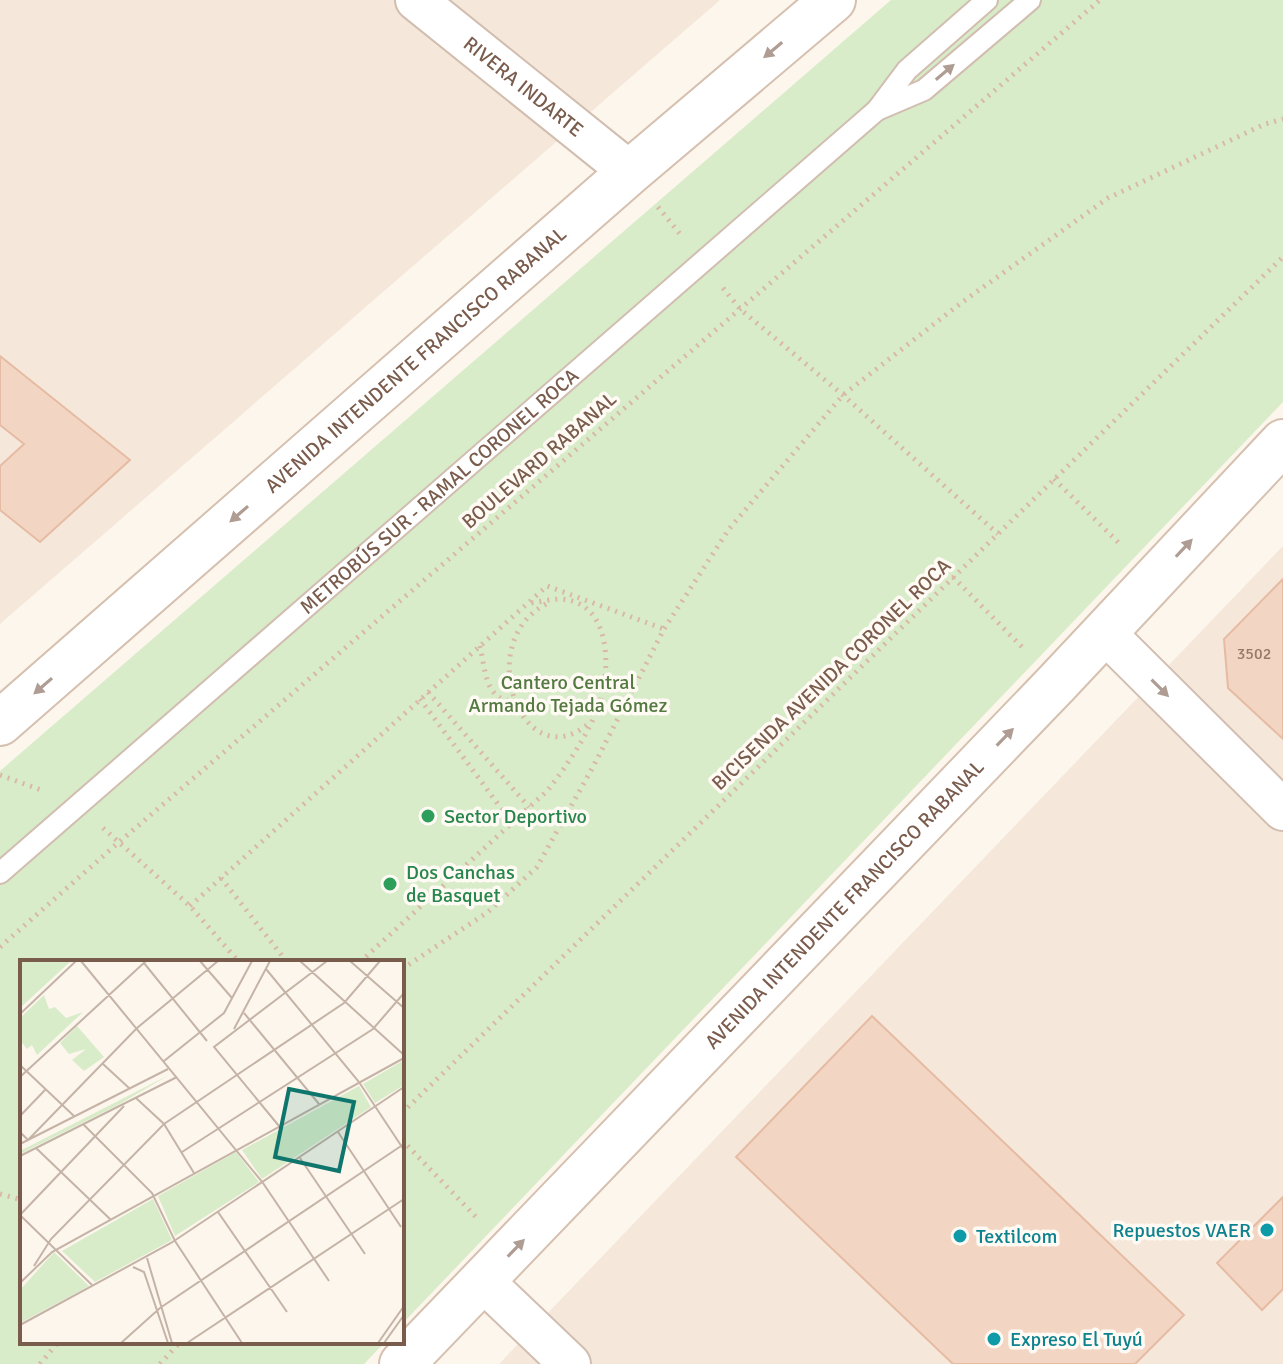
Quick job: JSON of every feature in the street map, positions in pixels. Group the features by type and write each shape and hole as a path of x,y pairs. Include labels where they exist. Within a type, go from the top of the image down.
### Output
{"main road":[{"name":"AVENIDA INTENDENTE FRANCISCO RABANAL","path":"0,723 630,172 833,0"},
{"name":"AVENIDA INTENDENTE FRANCISCO RABANAL","path":"402,1364 1105,633 1283,442"}],"street":[{"name":"RIVERA INDARTE","path":"416,0 630,172"},
{"path":"1105,633 1283,810"},
{"path":"497,1267 570,1364"}],"lane":[{"name":"METROBÚS SUR - RAMAL CORONEL ROCA","path":"0,873 877,110 907,70 987,0"},
{"name":"METROBÚS SUR - RAMAL CORONEL ROCA","path":"877,110 924,90 1030,0"}],"path":[{"name":"BOULEVARD RABANAL","path":"0,947 1100,0"},
{"path":"404,968 488,912 537,867 664,629 729,529 843,395 961,303 1108,198 1265,124 1283,119"},
{"path":"630,172 740,309 843,395 998,534"},
{"name":"BICISENDA AVENIDA CORONEL ROCA","path":"404,1111 1283,257"},
{"path":"1054,479 1155,580"},
{"path":"953,577 1057,683"},
{"path":"190,906 547,586 664,629"},
{"path":"362,960 548,790 566,766 590,723 602,693 606,650 601,628 594,615 580,605 562,599 527,603"},
{"path":"517,629 529,614 544,604 562,599"},
{"path":"519,611 510,650 510,676 515,700 524,719 540,733 556,738 575,734 590,723"},
{"path":"480,646 489,686 495,696 506,701 515,700"},
{"path":"428,692 529,807"},
{"path":"420,699 512,823"},
{"path":"0,775 79,805 190,906 237,960"},
{"path":"221,878 285,960"},
{"path":"404,1143 497,1267"},
{"path":"0,1194 20,1199"},
{"path":"40,1364 56,1344"},
{"path":"160,1364 178,1344"}],"shaded area":[{"path":"0,0 720,0 0,624"},
{"path":"1283,546 1283,1364 499,1364"}],"green space":[{"name":"Cantero Central Armando Tejada Gómez","path":"891,0 1283,0 1283,402 404,1322 404,960 20,960 20,1344 383,1344 364,1364 0,1364 0,771"}],"building":[{"path":"0,356 130,460 40,542 0,510 0,466 24,444 0,425"},
{"path":"1283,579 1283,739 1228,688 1224,639"},
{"name":"Textilcom","path":"872,1016 1184,1315 1135,1364 953,1364 736,1157"},
{"name":"Repuestos VAER","path":"1283,1197 1283,1289 1262,1310 1217,1263"}],"place":[{"name":"Sector Deportivo","path":"428,816"},
{"name":"Dos Canchas de Basquet","path":"390,884"},
{"name":"Repuestos VAER","path":"1267,1230"},
{"name":"Textilcom","path":"960,1236"},
{"name":"Expreso El Tuyú","path":"994,1339"}]}
